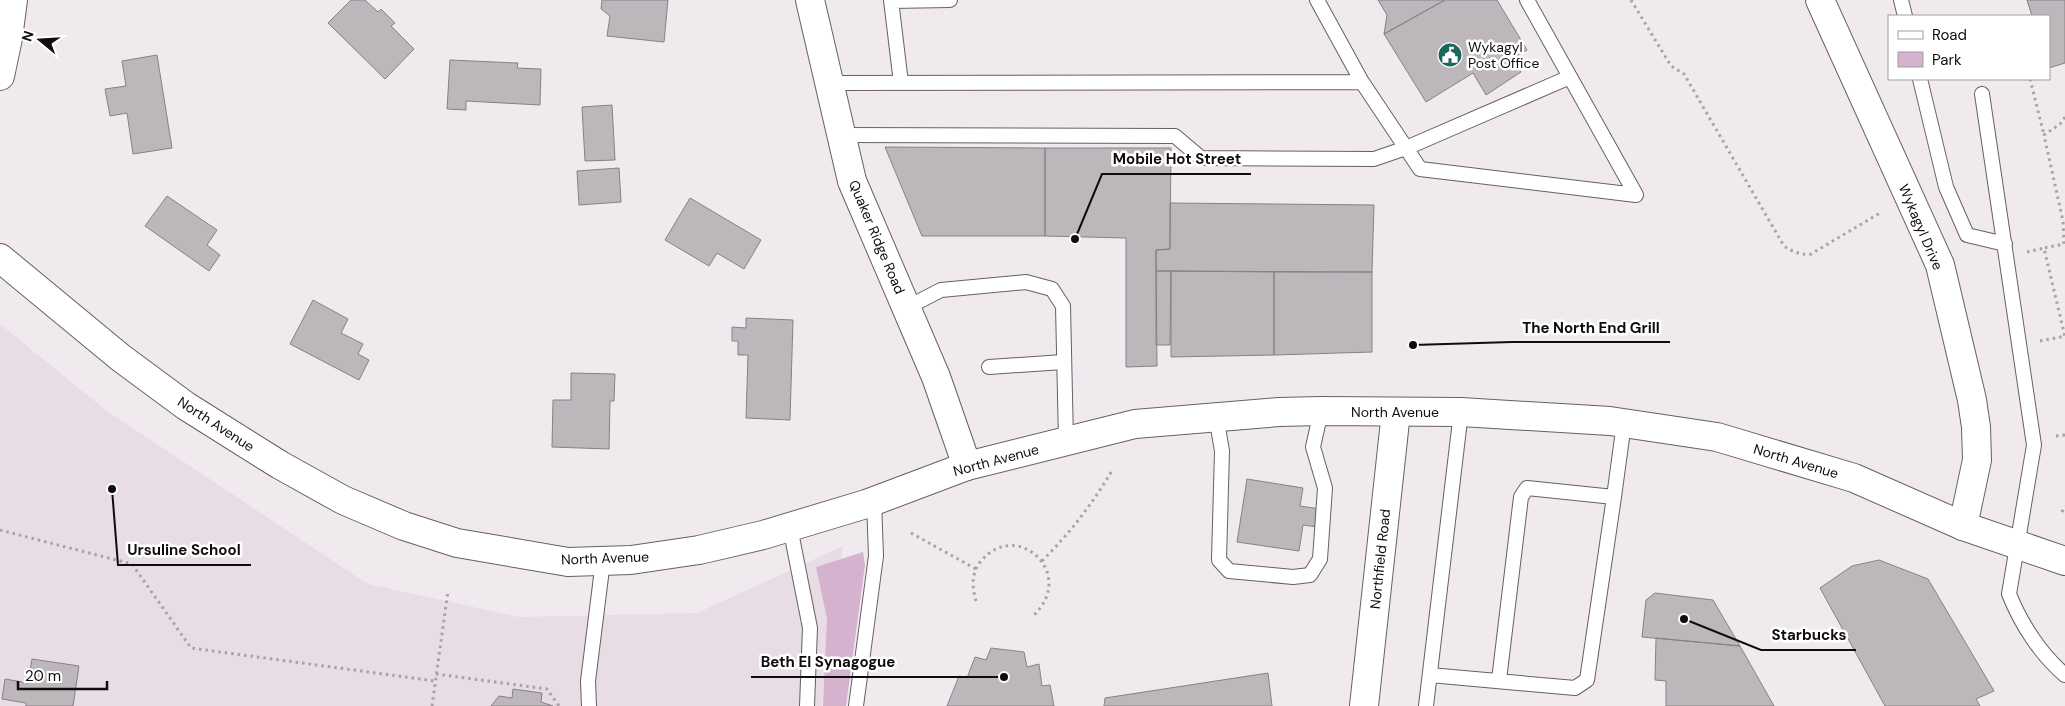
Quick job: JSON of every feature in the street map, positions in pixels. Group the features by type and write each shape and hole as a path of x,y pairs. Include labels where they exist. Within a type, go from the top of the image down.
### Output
{"main road":[{"path":"0,76 13,0"},
{"name":"Quaker Ridge Road","path":"810,0 852,181 936,377 967,466"},
{"name":"Wykagyl Drive","path":"1820,0 1940,265 1972,400 1976,427 1978,460 1963,526"},
{"name":"North Avenue","path":"0,258 121,358 186,406 280,465 343,500 404,526 458,543 568,562 631,560 699,550 790,527 874,501 967,466 1135,424 1216,416 1321,411 1461,412 1624,423 1717,437 1854,478 1963,526 2065,561"},
{"name":"Northfield Road","path":"1364,706 1396,412"}],"lane":[{"path":"902,83 891,0 950,0"},
{"path":"1318,0 1362,82 1420,170 1636,194 1527,0"},
{"path":"1901,0 1905,15"},
{"path":"841,135 1175,136 1201,158 1374,158 1406,148 1570,77"},
{"path":"1920,80 1946,187 1967,234 2005,244"},
{"path":"828,83 1362,82"},
{"path":"1982,94 2034,445 2009,594 2014,608 2048,661 2065,675"},
{"path":"906,308 941,290 1026,282 1052,289 1063,306 1066,441"},
{"path":"989,367 1063,362"},
{"path":"1216,416 1222,451 1219,560 1229,571 1293,577 1310,575 1320,559 1325,488 1313,447 1321,411"},
{"path":"1426,706 1461,412"},
{"path":"1430,675 1575,688 1587,680 1624,423"},
{"path":"1499,680 1521,496 1528,488 1614,497"},
{"path":"856,706 876,556 874,501"},
{"path":"790,527 810,628 807,706"},
{"path":"589,706 588,681 603,561"}],"path":[{"path":"1631,0 1671,66 1684,74 1784,246 1792,252 1803,255 1812,254 1880,213"},
{"path":"2030,80 2063,221 2064,244 2044,248 2065,337"},
{"path":"2044,135 2060,124 2065,117"},
{"path":"1042,561 1065,538 1094,501 1114,469"},
{"path":"2062,512 2065,506"},
{"path":"0,530 132,564 191,648 435,682"},
{"path":"911,533 976,569"},
{"path":"976,601 973,576 987,554 998,548 1010,545 1022,547 1034,553 1042,561 1050,584 1042,607 1033,616"},
{"path":"432,706 448,591"},
{"path":"436,674 547,689 559,706"}],"shaded area":[{"path":"0,324 107,411 368,584 519,617 697,613 843,546 822,706 0,706"}],"green space":[{"path":"863,552 865,565 846,706 823,706 827,618 816,567"}],"building":[{"path":"351,0 365,0 378,12 381,9 395,23 391,26 414,49 385,79 328,23"},
{"path":"602,0 668,0 664,42 607,36 610,16 601,9"},
{"path":"1378,0 1445,0 1384,34 1387,15"},
{"path":"1445,0 1497,0 1527,50 1512,59 1521,72 1486,95 1473,73 1426,102 1384,34"},
{"path":"2027,0 2065,0 2065,63 2050,68 2050,15 2032,15"},
{"path":"157,55 172,148 133,154 127,113 110,116 105,89 126,86 122,61"},
{"path":"450,60 518,63 517,68 541,69 540,105 466,101 466,110 447,109"},
{"path":"612,105 615,160 585,161 582,107"},
{"path":"885,147 1045,148 1045,236 922,236"},
{"path":"1045,148 1171,148 1170,249 1156,250 1157,366 1126,367 1126,238 1045,236"},
{"path":"619,168 621,202 579,205 577,171"},
{"path":"167,196 217,230 207,245 220,255 209,271 145,226"},
{"path":"690,198 761,240 744,269 717,253 709,266 665,240"},
{"path":"1170,203 1374,205 1372,272 1156,271 1156,250 1170,249"},
{"path":"1156,271 1171,271 1170,345 1156,345"},
{"path":"1171,271 1274,272 1274,355 1171,357"},
{"path":"1274,272 1372,272 1372,352 1274,355"},
{"path":"313,300 348,319 341,333 363,344 358,354 369,360 359,380 290,344"},
{"path":"746,318 793,320 790,420 746,418 748,355 738,355 738,341 732,341 732,327 746,328"},
{"path":"571,373 615,374 614,401 610,401 609,449 552,447 553,400 571,400"},
{"path":"1247,479 1303,488 1300,506 1320,509 1318,527 1303,525 1299,551 1237,542"},
{"path":"1879,560 1928,579 1994,691 1976,699 1980,706 1885,706 1820,588 1852,566"},
{"path":"1655,593 1713,600 1740,646 1642,637 1646,600"},
{"path":"1656,638 1740,646 1774,706 1666,706 1666,681 1655,680"},
{"path":"991,648 1024,652 1027,667 1039,664 1042,686 1050,685 1054,706 947,706 959,676 967,678 975,657 986,660"},
{"path":"32,659 79,666 73,706 26,706 26,703 2,699 5,679 28,683"},
{"path":"1268,673 1272,706 1104,706 1105,698"},
{"path":"513,689 542,693 541,702 553,706 491,706 499,696 512,698"}],"place":[{"name":"Wykagyl Post Office","path":"1450,55"},
{"name":"Mobile Hot Street","path":"1075,239"},
{"name":"The North End Grill","path":"1413,345"},
{"name":"Ursuline School","path":"112,489"},
{"name":"Starbucks","path":"1684,619"},
{"name":"Beth El Synagogue","path":"1004,677"}]}
